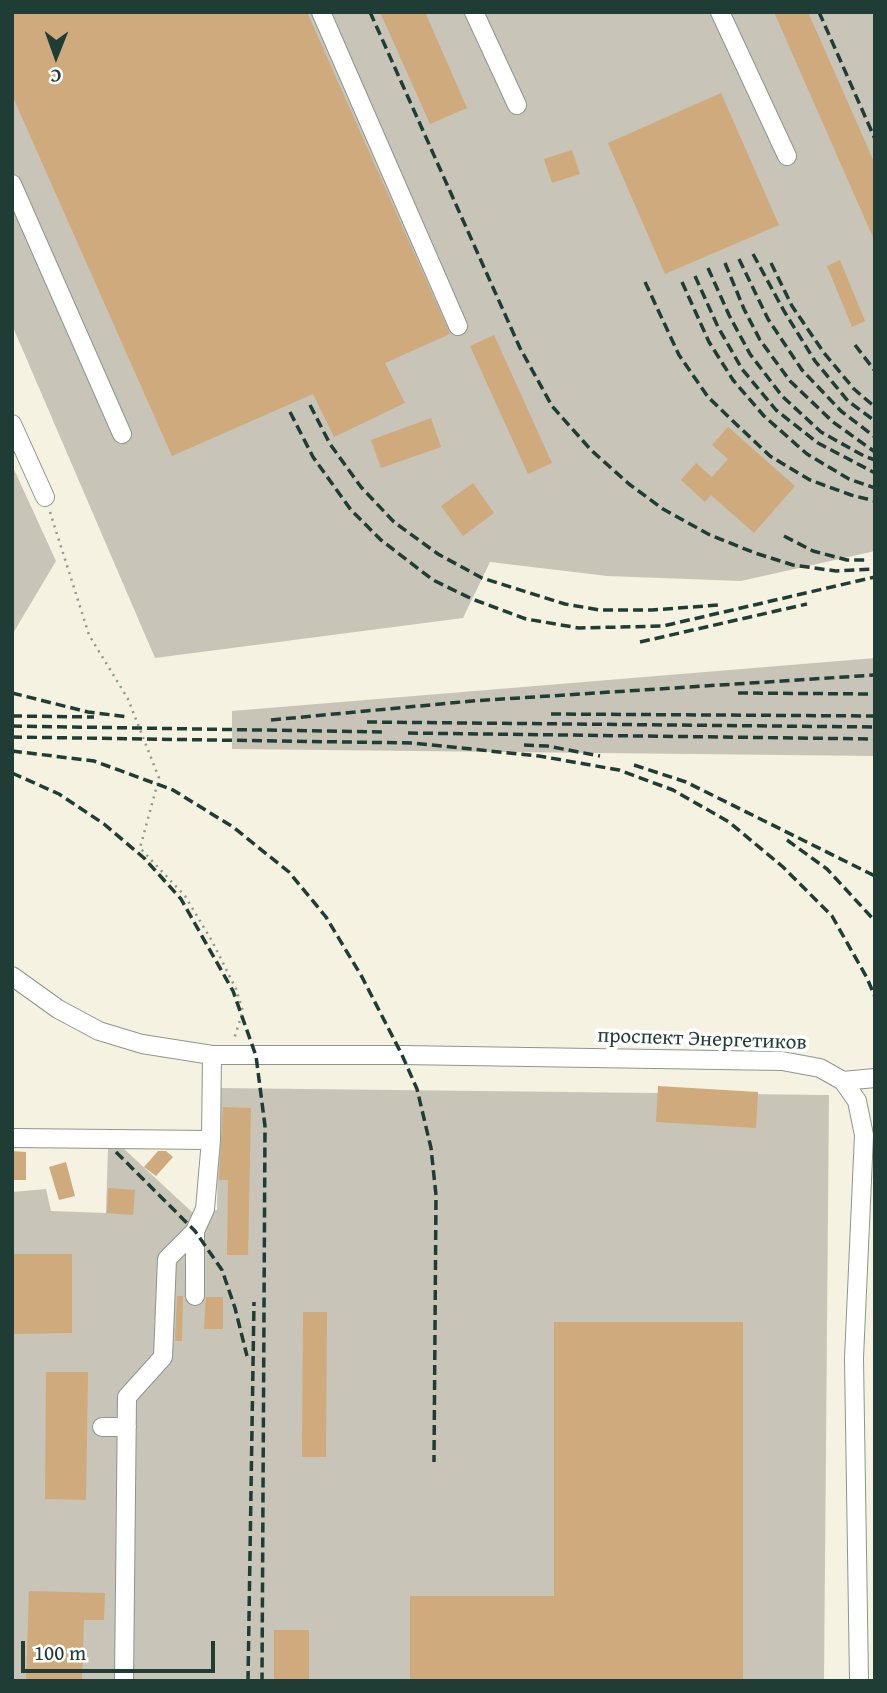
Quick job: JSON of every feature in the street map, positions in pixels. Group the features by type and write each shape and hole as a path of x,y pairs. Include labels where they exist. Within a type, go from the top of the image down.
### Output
{"street":[{"path":"321,12 458,326"},
{"path":"474,12 517,104"},
{"path":"720,12 787,156"},
{"path":"12,184 122,434"},
{"path":"12,424 45,497"},
{"name":"проспект Энергетиков","path":"12,976 58,1009 99,1031 142,1044 220,1055 782,1061 820,1068 843,1082"},
{"path":"124,1681 127,1397 163,1357 167,1259 195,1231 205,1209 220,1055"},
{"path":"859,1681 854,1358 864,1135 857,1101 843,1082 875,1078"},
{"path":"12,1139 211,1140"},
{"path":"195,1231 195,1296"},
{"path":"102,1427 127,1427"}],"path":[{"path":"45,497 89,635 128,699 159,778 140,848 185,897 212,941 236,989 243,1011 220,1055"}],"shaded area":[{"path":"12,12 875,12 875,551 741,581 607,576 490,562 463,618 155,658 12,325"},
{"path":"12,465 56,561 12,635"},
{"path":"875,658 875,756 232,749 232,711"},
{"path":"219,1088 829,1095 824,1681 12,1681 12,1192 46,1189 51,1211 106,1213 108,1147 122,1147 192,1212 217,1210"}],"building":[{"path":"12,12 307,12 450,334 385,363 405,403 334,437 313,394 172,456 12,95"},
{"path":"380,12 425,12 467,108 430,124"},
{"path":"774,12 808,12 875,164 875,242"},
{"path":"721,93 779,225 665,274 608,143"},
{"path":"572,150 580,174 552,183 544,159"},
{"path":"840,260 865,321 852,327 827,266"},
{"path":"494,335 552,463 528,474 470,346"},
{"path":"431,418 441,447 381,468 371,440"},
{"path":"728,427 795,486 754,533 711,495 705,502 681,480 696,463 712,477 728,459 712,445"},
{"path":"473,483 494,513 463,536 441,506"},
{"path":"658,1086 758,1092 756,1128 656,1122"},
{"path":"223,1107 251,1108 248,1255 227,1255 228,1180 219,1180"},
{"path":"12,1151 26,1152 26,1180 12,1180"},
{"path":"158,1151 166,1151 173,1157 156,1176 144,1167"},
{"path":"66,1162 75,1196 59,1200 49,1167"},
{"path":"108,1188 135,1190 133,1215 107,1213"},
{"path":"12,1254 72,1254 72,1333 12,1334"},
{"path":"177,1296 183,1296 182,1341 175,1341"},
{"path":"206,1297 223,1297 223,1329 204,1329"},
{"path":"303,1312 327,1312 326,1457 302,1457"},
{"path":"554,1322 743,1322 743,1681 410,1681 410,1596 554,1596"},
{"path":"46,1372 88,1372 86,1500 45,1499"},
{"path":"29,1591 105,1593 104,1620 84,1620 82,1681 26,1681"},
{"path":"274,1630 309,1630 309,1681 274,1681"}],"railway":[{"path":"370,12 520,348 552,406 591,450 629,484 663,509 710,535 793,565 836,571 875,569"},
{"path":"819,12 875,139"},
{"path":"753,254 815,361 848,401 875,421"},
{"path":"739,259 768,319 802,370 841,411 875,437"},
{"path":"725,263 760,340 790,381 833,422 875,452"},
{"path":"771,263 792,306 824,353 854,389 875,407"},
{"path":"708,268 750,354 782,396 821,432 875,460"},
{"path":"695,276 718,327 742,369 776,410 818,443 875,473"},
{"path":"645,282 679,355 708,397 736,424 770,456 810,480 875,501"},
{"path":"682,282 709,342 733,380 764,416 807,454 849,479 875,488"},
{"path":"855,345 875,371"},
{"path":"310,405 330,444 361,487 394,522 438,554 482,578 565,604 600,610 652,610 719,605"},
{"path":"290,412 313,457 351,510 381,540 433,580 472,599 526,619 579,628 663,626 875,577"},
{"path":"784,536 813,551 847,560 868,560"},
{"path":"640,642 807,604"},
{"path":"271,720 472,701 875,675"},
{"path":"12,693 88,712 129,717"},
{"path":"738,693 875,694"},
{"path":"551,714 875,716"},
{"path":"12,716 94,717"},
{"path":"367,722 875,727"},
{"path":"12,726 383,732"},
{"path":"408,733 875,739"},
{"path":"12,737 412,743 539,756 619,770 673,790 729,822 783,867 832,916 875,997"},
{"path":"524,745 547,746 600,756"},
{"path":"12,751 94,761 173,790 233,827 289,872 326,917 362,977 417,1089 431,1148 436,1195 434,1462"},
{"path":"634,765 686,782 875,876"},
{"path":"12,773 59,794 104,824 144,858 181,899 233,991 256,1056 265,1126 262,1681"},
{"path":"787,840 827,869 875,921"},
{"path":"116,1152 195,1231 222,1270 247,1356"},
{"path":"248,1681 254,1302"}]}
